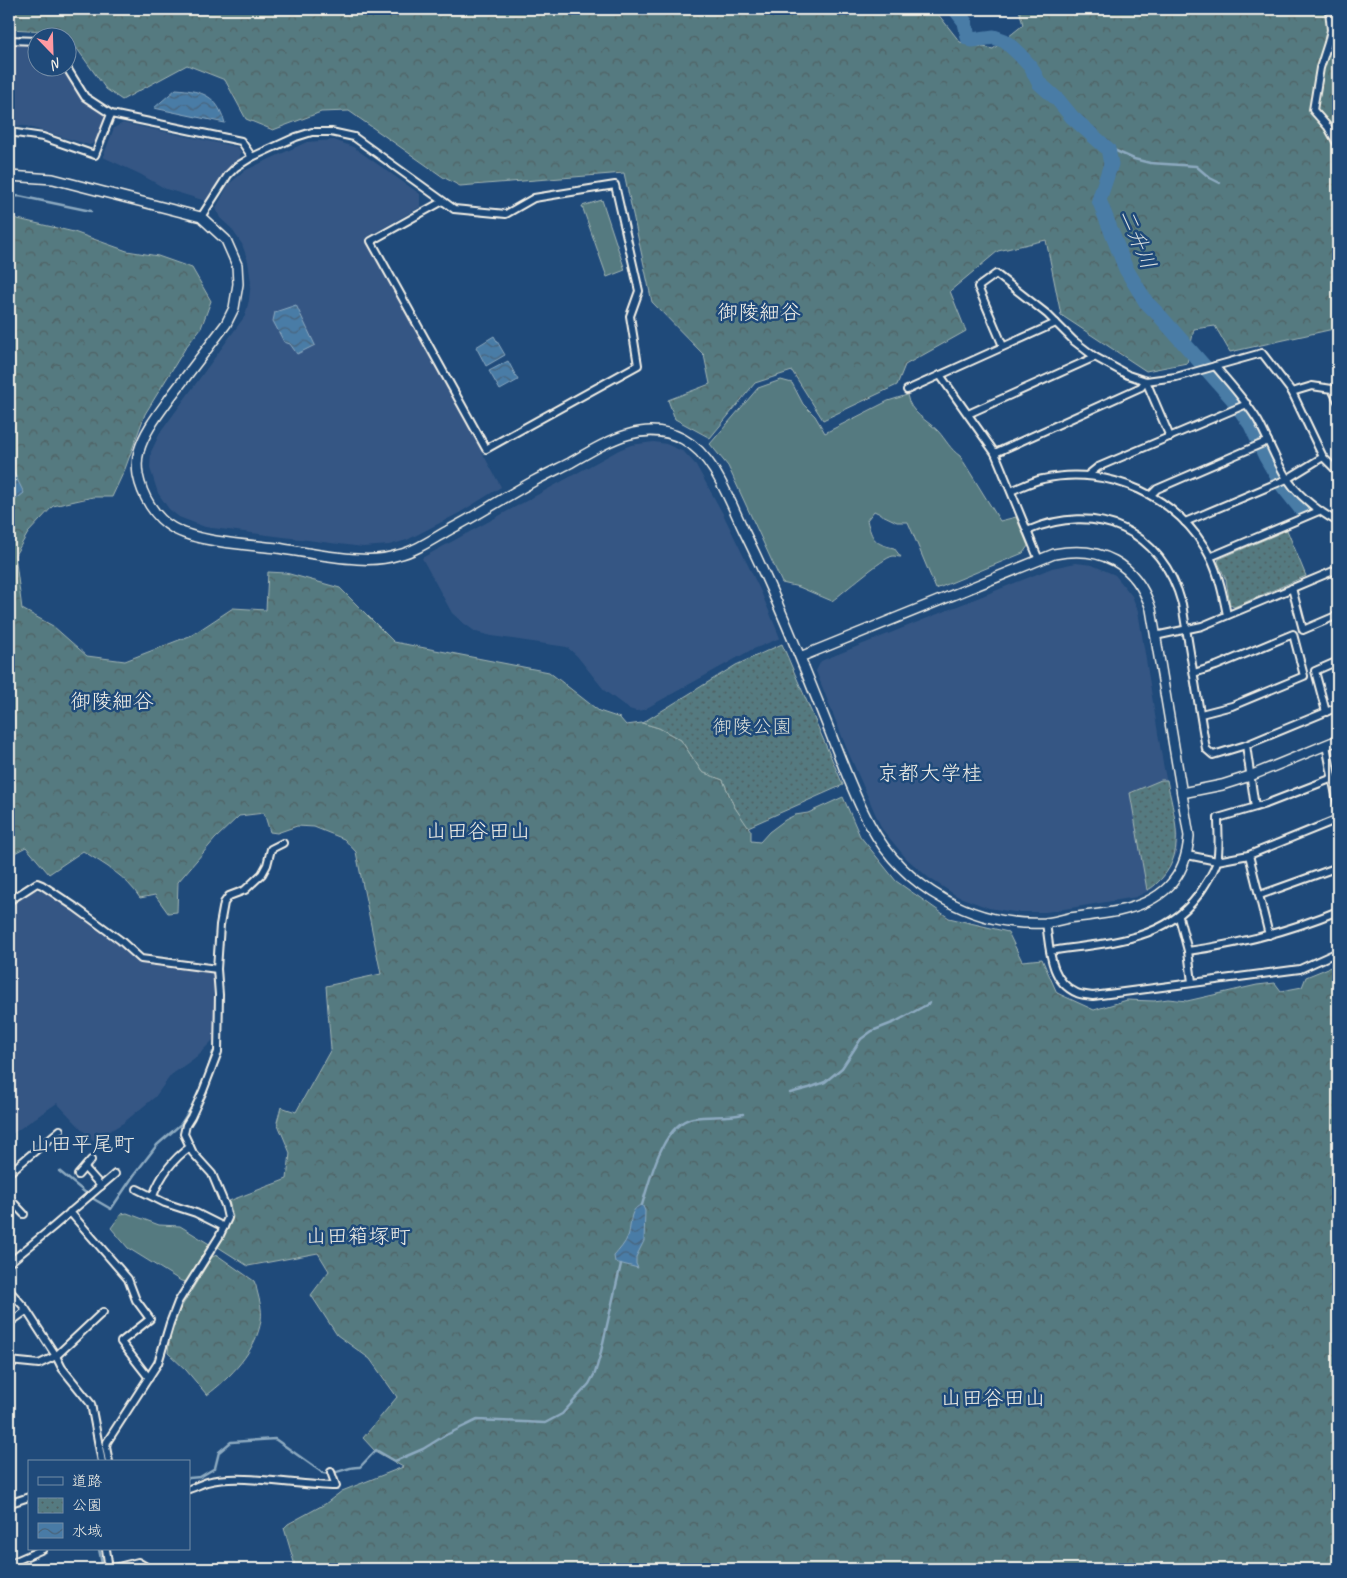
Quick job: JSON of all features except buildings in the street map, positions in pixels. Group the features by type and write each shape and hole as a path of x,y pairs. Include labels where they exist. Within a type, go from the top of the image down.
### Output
{"street":[{"path":"1329,9 1330,30 1328,43 1320,68 1313,110 1328,127 1338,145"},
{"path":"9,40 28,41"},
{"path":"73,78 85,98 111,114 241,141 252,156"},
{"path":"9,132 43,137 95,154 111,114"},
{"path":"201,217 228,175 236,166 252,156 296,136 312,132 331,132 354,137 443,201 454,209 506,214 534,198 614,185 639,291 630,316 638,364 486,449 370,241 443,201"},
{"path":"9,176 54,179 201,217 226,240 237,265 238,284 234,308 226,324 158,414 147,432 138,453 138,474 145,495 154,512 171,527 191,536 310,553 358,559 395,556 421,545 533,481 617,437 638,431 656,430 670,433 694,445 705,456 720,481 766,574 851,785 871,828 899,866 920,884 942,898 973,913 998,919 1046,923 1120,911 1152,900 1171,886 1187,855 1189,836 1151,609 1146,595 1132,573 1121,565 1102,555 1084,551 1054,554 800,657"},
{"path":"1003,346 978,287 996,274 1095,357 1128,375 1146,381 1176,377 1262,353 1292,392 1323,457 1338,472"},
{"path":"907,390 1056,323"},
{"path":"968,414 1095,357"},
{"path":"1215,366 1247,404 1287,479 1319,511 1338,522"},
{"path":"940,375 995,453 1039,560"},
{"path":"1146,381 1170,437"},
{"path":"995,453 1141,388 1146,381"},
{"path":"1292,392 1312,386 1332,389 1338,401"},
{"path":"1088,475 1098,467 1247,404"},
{"path":"1151,495 1157,489 1268,441"},
{"path":"1185,522 1287,479 1323,457"},
{"path":"1011,491 1042,479 1066,475 1088,475 1126,485 1151,495 1169,507 1185,522 1201,542 1218,576 1227,615"},
{"path":"1210,557 1319,511"},
{"path":"1027,531 1056,521 1080,518 1098,520 1130,531 1155,551 1165,563 1178,588 1187,629 1206,748 1213,755 1246,746 1338,707"},
{"path":"1155,636 1202,626 1338,569"},
{"path":"1292,588 1303,630 1338,616"},
{"path":"1194,673 1216,666 1293,634 1304,676 1232,706 1201,714"},
{"path":"1326,712 1315,671 1338,661"},
{"path":"1182,793 1222,785 1250,776 1338,740"},
{"path":"1326,745 1338,806"},
{"path":"1246,746 1256,807"},
{"path":"1050,951 1130,938 1157,930 1179,917 1194,903 1217,861 1218,818 1256,807 1333,778"},
{"path":"1187,855 1217,861 1250,855 1338,819"},
{"path":"109,1460 107,1442 150,1378 158,1363 178,1302 228,1218 225,1205 212,1174 193,1153 184,1134 186,1125 203,1091 218,1052 219,995 217,969 220,925 224,903 229,896 245,890 253,884 267,865 271,849 283,843"},
{"path":"1250,855 1269,935"},
{"path":"1260,895 1338,867"},
{"path":"9,901 37,884 42,885 120,940 141,959 217,969"},
{"path":"1188,951 1230,946 1314,921 1338,911"},
{"path":"1179,917 1188,951 1192,982"},
{"path":"1046,923 1052,966 1063,983 1077,993 1092,996 1300,969 1338,952"},
{"path":"9,1173 60,1130"},
{"path":"153,1196 156,1186 179,1154 190,1147"},
{"path":"78,1175 91,1160"},
{"path":"85,1168 101,1186"},
{"path":"9,1263 115,1174"},
{"path":"137,1189 165,1203 196,1213 224,1227"},
{"path":"9,1198 24,1214"},
{"path":"70,1212 128,1278 136,1300 150,1319 121,1342 150,1378"},
{"path":"9,1290 26,1311 62,1368 91,1404 102,1460"},
{"path":"9,1323 26,1311"},
{"path":"9,1361 39,1364 56,1356 103,1312"},
{"path":"190,1489 207,1482 224,1480 253,1480 310,1486 336,1486 332,1474"},
{"path":"9,1499 14,1502 28,1497"},
{"path":"9,1564 41,1550"},
{"path":"106,1550 109,1569 138,1562 145,1566 146,1569"}],"shaded area":[{"path":"9,44 28,44 28,78 69,78 81,99 103,113 106,120 97,142 89,145 26,126 9,125"},
{"path":"123,123 237,147 241,152 239,161 222,175 206,201 166,189 140,174 103,157 114,128"},
{"path":"334,140 353,147 420,194 420,207 365,238 501,487 459,513 407,540 389,545 363,547 205,527 179,517 169,509 158,493 150,468 151,452 160,433 245,316 251,282 248,261 242,244 231,228 220,218 216,208 229,184 246,170 307,142"},
{"path":"654,442 666,444 684,452 696,465 723,514 761,592 780,638 751,650 643,710 636,711 629,709 605,691 577,656 567,647 492,636 476,632 462,622 452,613 422,558 619,450 631,445"},
{"path":"1076,563 1092,565 1115,575 1132,596 1138,611 1163,764 1178,836 1177,853 1164,877 1152,889 1136,897 1046,912 1014,912 989,908 957,896 929,878 906,858 882,829 816,671 821,661 1052,568"},
{"path":"34,890 42,891 71,909 106,933 137,960 213,970 215,1038 196,1057 171,1075 155,1097 123,1123 93,1141 57,1103 9,1136 9,905"}],"green space":[{"path":"9,9 934,9 960,42 993,49 1023,25 1019,9 1338,9 1338,328 1230,352 1215,326 1194,329 1187,363 1146,371 1061,315 1046,240 998,251 950,291 966,331 905,365 897,385 823,420 792,371 755,383 710,438 675,419 668,400 710,384 704,355 652,302 624,173 460,186 443,177 349,111 321,112 273,130 246,119 225,80 187,65 122,100 106,89 78,50 78,28 9,29"},
{"path":"602,200 625,270 607,277 582,206"},
{"path":"9,217 74,232 127,251 158,256 192,268 211,301 201,328 186,347 145,414 125,469 112,497 93,497 53,506 28,533 15,555 22,609 53,626 87,656 125,661 192,635 233,608 266,610 268,572 286,573 340,588 394,642 549,672 599,711 620,718 626,725 642,723 659,728 681,740 702,772 723,780 734,806 751,831 751,841 760,842 769,832 785,820 795,815 808,813 843,797 860,836 896,881 949,918 1008,932 1022,961 1042,959 1057,993 1094,1010 1127,1000 1154,1001 1168,999 1187,1001 1257,985 1275,983 1281,991 1302,987 1306,977 1338,964 1338,1569 296,1569 284,1528 288,1524 325,1504 342,1491 403,1467 375,1451 363,1438 397,1397 370,1359 337,1335 311,1295 329,1271 318,1253 248,1266 218,1247 233,1217 229,1201 287,1179 290,1153 277,1122 281,1107 296,1112 331,1049 326,986 381,974 356,852 344,839 314,827 297,826 277,833 270,832 264,813 239,816 215,839 178,882 177,912 168,913 155,895 140,898 122,877 83,851 49,874 26,847 9,856"},
{"path":"781,380 792,383 803,404 815,416 825,433 888,401 907,395 912,407 919,416 938,431 960,456 1000,521 1016,517 1028,546 1023,553 936,589 908,522 897,522 874,511 867,520 873,537 878,543 894,548 901,557 893,556 888,558 832,601 799,587 782,583 728,466 710,444 758,388"},
{"path":"1287,530 1306,576 1234,607 1230,605 1226,580 1218,562 1219,559"},
{"name":"御陵公園","path":"782,644 843,785 748,827 734,806 723,780 702,772 681,740 659,728 642,723 736,665"},
{"path":"1161,780 1167,780 1175,818 1176,843 1170,867 1159,881 1147,890 1130,793"},
{"path":"127,1213 159,1225 180,1226 211,1245 186,1282 181,1281 128,1248 111,1228 121,1214"},
{"path":"217,1255 254,1281 260,1303 261,1316 258,1331 248,1352 233,1372 207,1395 186,1370 168,1353 170,1333 179,1311 212,1257"}],"water":[{"path":"176,89 194,91 208,97 218,107 225,123 154,108"},
{"path":"296,305 315,345 297,354 290,344 284,342 273,321 275,312"},
{"path":"494,336 505,355 486,366 476,347"},
{"path":"508,361 518,380 500,390 489,371"},
{"path":"12,469 24,493 9,505 9,472"},
{"path":"641,1205 645,1211 644,1241 636,1257 638,1268 615,1262 614,1256 627,1239 634,1210"}],"waterway":[{"name":"二升川","path":"955,9 965,22 968,38 972,40 994,37 1005,41 1031,67 1039,83 1058,100 1072,117 1108,149 1111,164 1099,200 1126,269 1146,302 1232,398 1251,425 1266,457 1283,486 1302,510"},
{"path":"1105,146 1134,159 1150,163 1196,166 1210,178 1220,183"},
{"path":"9,197 19,196 91,211"},
{"path":"790,1093 825,1082 842,1068 861,1039 872,1031 895,1022 930,1003"},
{"path":"207,1072 213,1052"},
{"path":"196,1100 203,1082"},
{"path":"59,1171 92,1198 111,1209 157,1145 181,1124 193,1105"},
{"path":"642,1205 659,1154 665,1142 682,1122 693,1118 743,1114"},
{"path":"9,1158 12,1163"},
{"path":"190,1478 200,1477 215,1468 219,1452 231,1442 275,1439 323,1473 328,1474 360,1467 376,1450 395,1461 423,1449 444,1436 477,1420 545,1423 562,1414 589,1384 595,1373 621,1264"},
{"path":"99,1550 103,1569"}],"district":[{"name":"御陵細谷","path":"759,312"},
{"name":"御陵細谷","path":"112,701"},
{"name":"京都大学桂","path":"930,773"},
{"name":"山田谷田山","path":"478,831"},
{"name":"山田平尾町","path":"82,1144"},
{"name":"山田箱塚町","path":"358,1236"},
{"name":"山田谷田山","path":"993,1398"}]}
